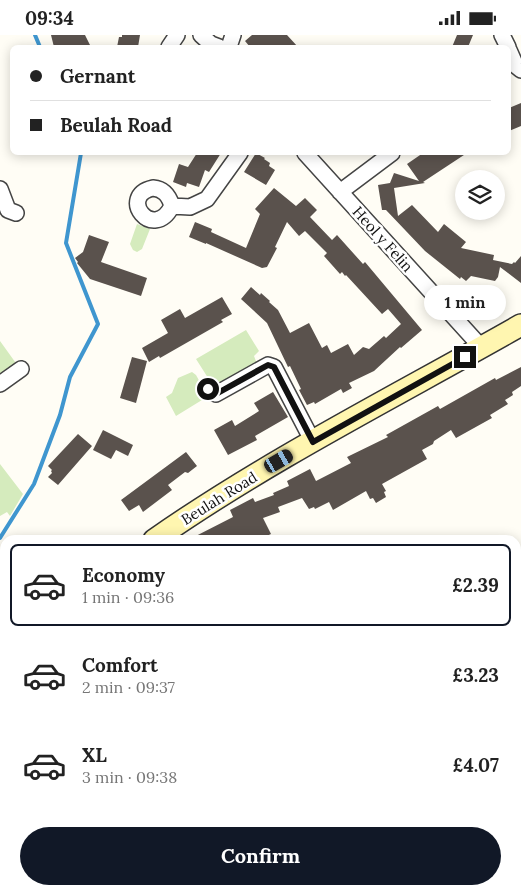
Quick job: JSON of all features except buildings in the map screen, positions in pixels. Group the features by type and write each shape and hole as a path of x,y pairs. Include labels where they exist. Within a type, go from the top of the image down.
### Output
{"street":[{"path":"201,35 214,45"},
{"path":"511,55 516,66 521,71"},
{"path":"172,206 190,207 207,199 239,155"},
{"name":"Heol y Felin","path":"307,155 482,348"},
{"path":"340,192 389,155"},
{"path":"0,189 8,210 16,213"},
{"name":"Beulah Road","path":"161,535 211,501 521,325"},
{"path":"208,389 216,394 268,365 274,367 313,442"},
{"path":"0,384 21,369"}],"green space":[{"path":"137,224 150,229 142,249 137,252 133,250 130,244"},
{"path":"246,330 259,351 254,356 257,364 218,385 215,381 210,381 196,359"},
{"path":"0,341 18,366 0,379"},
{"path":"192,372 201,384 195,387 202,400 176,416 166,397 172,393 178,378"},
{"path":"0,464 23,494 10,516 7,512 0,516"}],"waterway":[{"path":"35,35 39,45"},
{"path":"2,535 34,484 60,415 70,377 98,324 66,243 81,155"}],"route":[{"path":"208,389 216,394 268,365 274,367 313,442 465,357"}]}
